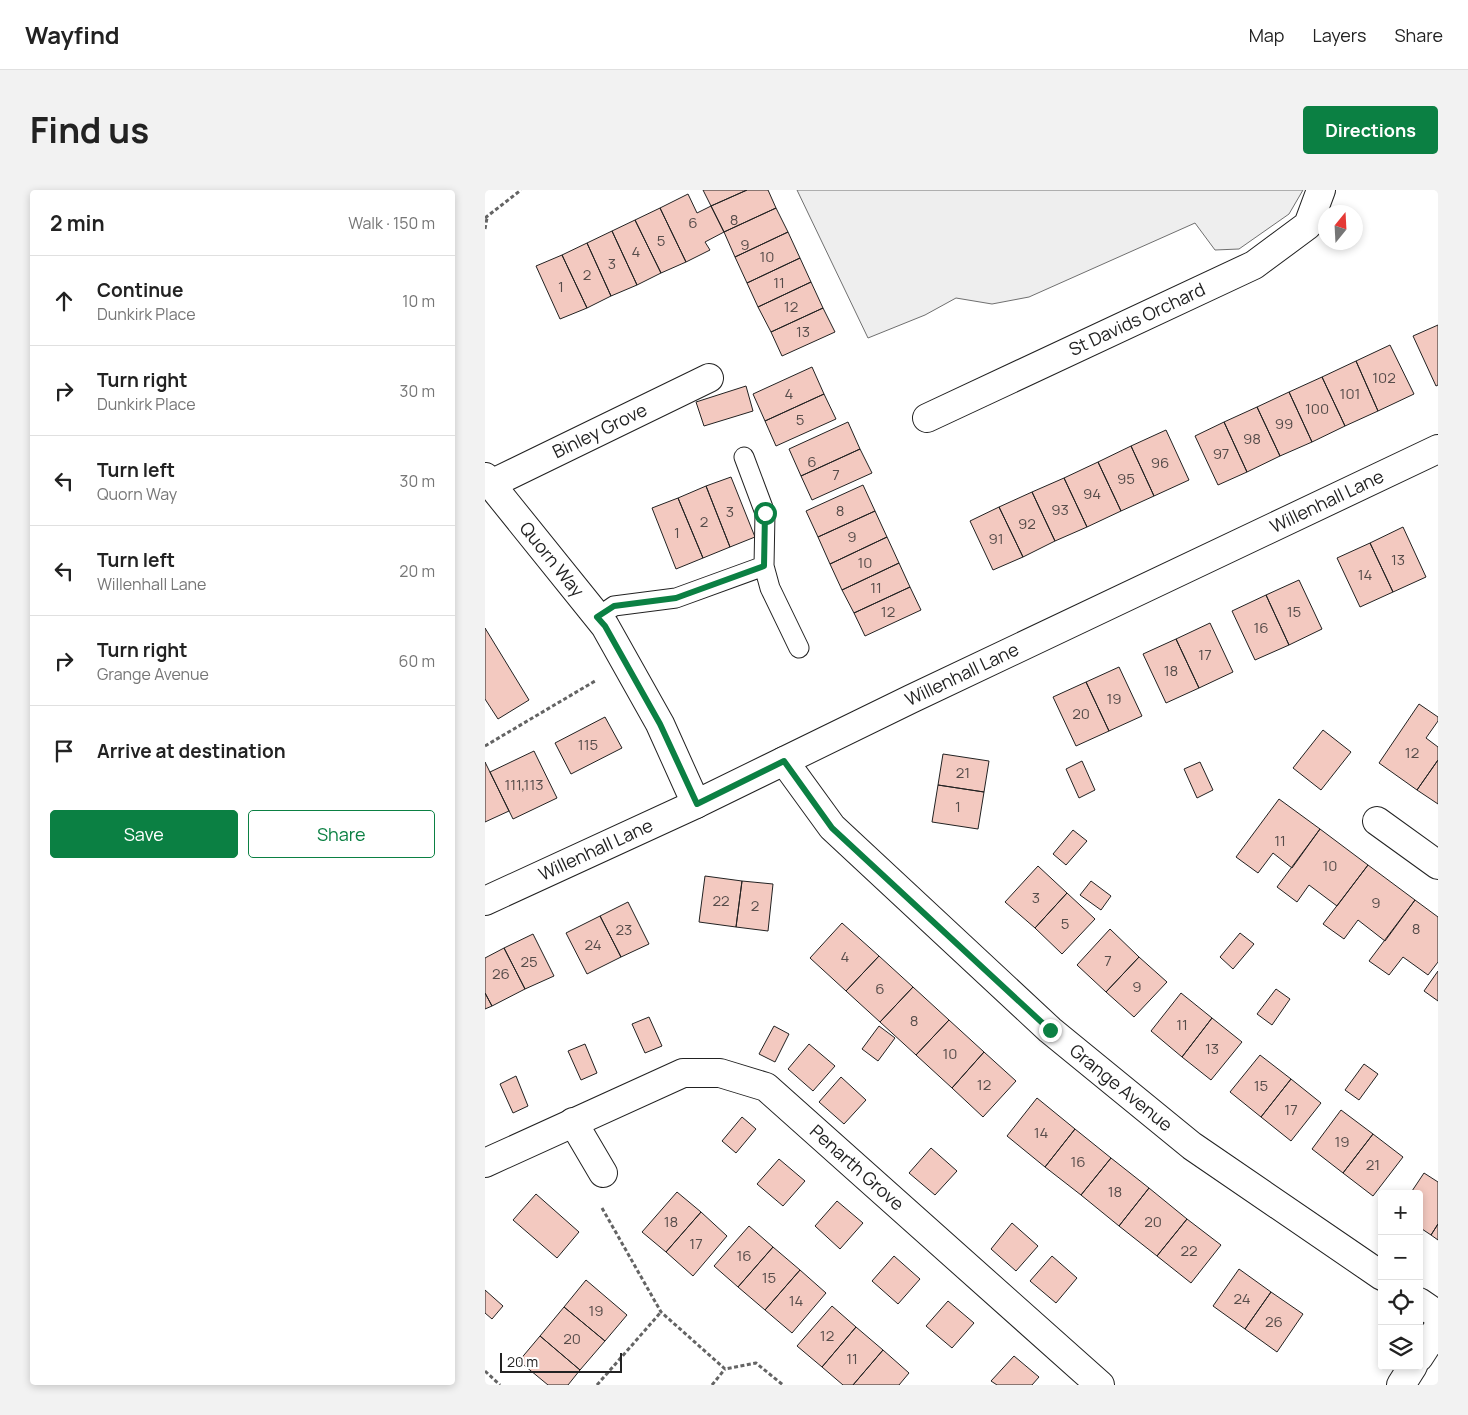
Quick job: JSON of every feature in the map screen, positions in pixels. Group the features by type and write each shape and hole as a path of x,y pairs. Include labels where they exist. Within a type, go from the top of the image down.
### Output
{"street":[{"name":"St Davids Orchard","path":"927,418 1254,265 1307,225 1321,190"},
{"name":"Binley Grove","path":"488,481 709,378"},
{"name":"Willenhall Lane","path":"485,901 697,804 1296,515 1438,449"},
{"name":"Quorn Way","path":"488,481 605,626 660,724 697,804"},
{"name":"Grange Avenue","path":"784,761 832,828 1050,1030 1192,1146 1378,1273"},
{"path":"1377,821 1438,865"},
{"name":"Penarth Grove","path":"485,1163 683,1073 719,1073 766,1088 1100,1385"},
{"path":"573,1122 603,1173"},
{"path":"1423,1305 1438,1315"},
{"path":"1423,1351 1438,1328"},
{"path":"1401,1385 1410,1370"}],"lane":[{"path":"744,457 765,513 764,566 770,588 799,648"},
{"path":"597,617 614,606 676,598 764,566"}],"path":[{"path":"485,229 486,217 521,190"},
{"path":"485,746 626,662"},
{"path":"603,1173 602,1211 661,1312 725,1369"},
{"path":"597,1385 661,1312"},
{"path":"712,1385 725,1369 756,1363 783,1385"},
{"path":"485,1371 500,1385"}],"shaded area":[{"path":"797,190 1303,190 1289,214 1239,249 1215,250 1195,223 1029,297 992,304 956,298 925,315 868,338"}],"building":[{"path":"703,190 747,190 711,206"},
{"path":"747,190 768,190 776,208 724,232 711,206"},
{"path":"688,194 697,213 711,206 724,232 705,242 710,250 686,262 660,208"},
{"path":"660,208 686,262 661,273 635,220"},
{"path":"776,208 788,232 735,257 724,232"},
{"path":"635,220 661,273 637,285 612,231"},
{"path":"612,231 637,285 611,296 587,243"},
{"path":"788,232 800,258 747,283 735,257"},
{"path":"587,243 611,296 587,308 562,255"},
{"path":"562,255 587,308 560,319 536,266"},
{"path":"800,258 811,282 758,307 747,283"},
{"path":"811,282 823,308 771,332 758,307"},
{"path":"823,308 835,332 782,356 771,332"},
{"path":"1438,325 1438,385 1436,386 1413,336"},
{"path":"1390,345 1414,394 1378,411 1356,361"},
{"path":"1356,361 1378,411 1345,426 1322,377"},
{"path":"812,367 824,394 765,421 753,394"},
{"path":"1322,377 1345,426 1312,442 1289,392"},
{"path":"746,386 753,411 704,426 696,402"},
{"path":"1289,392 1312,442 1280,456 1257,407"},
{"path":"824,394 836,419 776,446 765,421"},
{"path":"1257,407 1280,456 1247,472 1224,422"},
{"path":"848,422 860,449 801,476 789,449"},
{"path":"1224,422 1247,472 1218,485 1195,436"},
{"path":"1166,430 1189,480 1154,496 1131,446"},
{"path":"1131,446 1154,496 1121,511 1098,462"},
{"path":"860,449 872,473 812,500 801,476"},
{"path":"1098,462 1121,511 1087,527 1064,478"},
{"path":"731,477 755,537 730,547 706,486"},
{"path":"1064,478 1087,527 1055,541 1032,492"},
{"path":"863,485 875,511 818,537 806,511"},
{"path":"706,486 730,547 703,558 678,498"},
{"path":"1032,492 1055,541 1023,557 999,507"},
{"path":"678,498 703,558 676,569 652,508"},
{"path":"999,507 1023,557 993,570 970,521"},
{"path":"875,511 887,537 830,564 818,537"},
{"path":"1403,527 1426,577 1393,592 1370,543"},
{"path":"887,537 899,563 842,590 830,564"},
{"path":"1370,543 1393,592 1360,607 1337,558"},
{"path":"899,563 910,587 854,613 842,590"},
{"path":"1299,580 1322,629 1289,645 1266,595"},
{"path":"910,587 921,610 865,636 854,613"},
{"path":"1266,595 1289,645 1255,660 1232,611"},
{"path":"1210,623 1233,672 1199,688 1176,639"},
{"path":"485,628 529,700 498,719 485,699"},
{"path":"1176,639 1199,688 1166,703 1143,654"},
{"path":"1119,667 1142,716 1109,731 1086,682"},
{"path":"1086,682 1109,731 1076,746 1053,697"},
{"path":"1419,704 1438,717 1438,721 1426,738 1438,747 1438,760 1417,790 1379,763"},
{"path":"605,717 622,748 571,774 555,743"},
{"path":"1323,730 1351,752 1321,790 1293,768"},
{"path":"534,751 557,798 513,819 490,772"},
{"path":"943,754 989,761 984,792 938,785"},
{"path":"1438,760 1438,804 1417,790"},
{"path":"1082,761 1095,790 1079,798 1066,769"},
{"path":"485,762 509,811 485,822"},
{"path":"1200,762 1213,790 1197,798 1184,769"},
{"path":"938,785 984,792 978,829 932,822"},
{"path":"1279,799 1320,829 1292,868 1273,853 1258,873 1236,857"},
{"path":"1320,829 1368,865 1337,906 1309,885 1297,902 1277,887"},
{"path":"1073,830 1087,841 1066,865 1053,854"},
{"path":"1368,865 1415,900 1385,941 1358,920 1344,939 1323,924"},
{"path":"1038,866 1067,893 1035,928 1005,902"},
{"path":"705,876 742,881 736,927 699,922"},
{"path":"742,881 773,884 768,931 736,927"},
{"path":"1091,881 1111,896 1101,910 1080,895"},
{"path":"1067,893 1095,919 1062,954 1035,928"},
{"path":"1415,900 1438,917 1438,962 1428,975 1403,957 1389,975 1369,961"},
{"path":"628,902 649,944 621,957 600,916"},
{"path":"600,916 621,957 587,974 566,933"},
{"path":"842,923 879,956 846,991 810,958"},
{"path":"1110,929 1139,957 1106,992 1077,965"},
{"path":"1240,933 1254,944 1233,969 1220,957"},
{"path":"533,934 554,976 525,989 504,948"},
{"path":"504,948 525,989 492,1006 485,993 485,958"},
{"path":"879,956 913,987 880,1022 846,991"},
{"path":"1139,957 1167,982 1134,1017 1106,992"},
{"path":"1438,971 1438,1001 1424,991"},
{"path":"913,987 949,1020 916,1055 880,1022"},
{"path":"1276,989 1290,999 1272,1025 1257,1014"},
{"path":"485,993 492,1006 485,1009"},
{"path":"1181,993 1212,1018 1182,1057 1151,1031"},
{"path":"649,1017 662,1046 645,1053 632,1024"},
{"path":"1212,1018 1242,1042 1211,1080 1182,1057"},
{"path":"949,1020 984,1052 952,1088 916,1055"},
{"path":"774,1026 789,1034 775,1062 759,1054"},
{"path":"879,1026 895,1038 878,1061 862,1049"},
{"path":"585,1044 597,1073 581,1080 568,1051"},
{"path":"809,1044 835,1066 813,1091 788,1069"},
{"path":"984,1052 1016,1081 983,1117 952,1088"},
{"path":"1260,1055 1291,1079 1261,1117 1230,1092"},
{"path":"1364,1064 1378,1074 1359,1100 1345,1090"},
{"path":"516,1076 528,1106 513,1113 500,1084"},
{"path":"841,1077 866,1100 844,1124 819,1102"},
{"path":"1291,1079 1321,1103 1291,1141 1261,1117"},
{"path":"1037,1098 1075,1129 1045,1167 1007,1136"},
{"path":"1341,1110 1373,1134 1343,1173 1312,1149"},
{"path":"742,1117 756,1129 736,1153 722,1141"},
{"path":"1075,1129 1111,1158 1081,1195 1045,1167"},
{"path":"1373,1134 1403,1157 1373,1196 1343,1173"},
{"path":"931,1148 957,1171 935,1195 909,1173"},
{"path":"1111,1158 1149,1188 1119,1226 1081,1195"},
{"path":"779,1159 805,1181 783,1206 757,1184"},
{"path":"1424,1173 1438,1182 1438,1224 1431,1235 1423,1230 1423,1190 1413,1190"},
{"path":"1149,1188 1187,1219 1157,1256 1119,1226"},
{"path":"677,1192 701,1212 666,1252 642,1232"},
{"path":"536,1194 579,1232 557,1258 513,1220"},
{"path":"837,1201 863,1223 840,1249 815,1226"},
{"path":"701,1212 727,1236 693,1276 666,1252"},
{"path":"1187,1219 1221,1245 1191,1283 1157,1256"},
{"path":"1012,1223 1038,1246 1016,1271 991,1249"},
{"path":"1438,1224 1438,1240 1431,1235"},
{"path":"749,1226 773,1247 738,1287 714,1266"},
{"path":"773,1247 800,1270 765,1310 738,1287"},
{"path":"894,1256 920,1279 898,1304 872,1281"},
{"path":"1052,1256 1077,1278 1056,1303 1030,1281"},
{"path":"1239,1269 1271,1292 1245,1329 1213,1306"},
{"path":"800,1270 826,1293 792,1333 765,1310"},
{"path":"586,1280 627,1315 605,1341 564,1307"},
{"path":"485,1290 503,1306 492,1319 485,1313"},
{"path":"1271,1292 1303,1314 1277,1352 1245,1329"},
{"path":"948,1301 974,1323 952,1348 926,1326"},
{"path":"832,1306 856,1327 822,1367 797,1346"},
{"path":"564,1307 605,1341 580,1370 540,1336"},
{"path":"856,1327 883,1350 853,1385 843,1385 822,1367"},
{"path":"540,1336 580,1370 568,1385 548,1385 519,1361"},
{"path":"883,1350 909,1373 899,1385 853,1385"},
{"path":"1014,1356 1039,1377 1032,1385 997,1385 991,1381"}],"route":[{"path":"765,513 764,566 676,598 614,606 597,617 605,626 660,724 697,804 784,761 832,828 1050,1030"}]}
